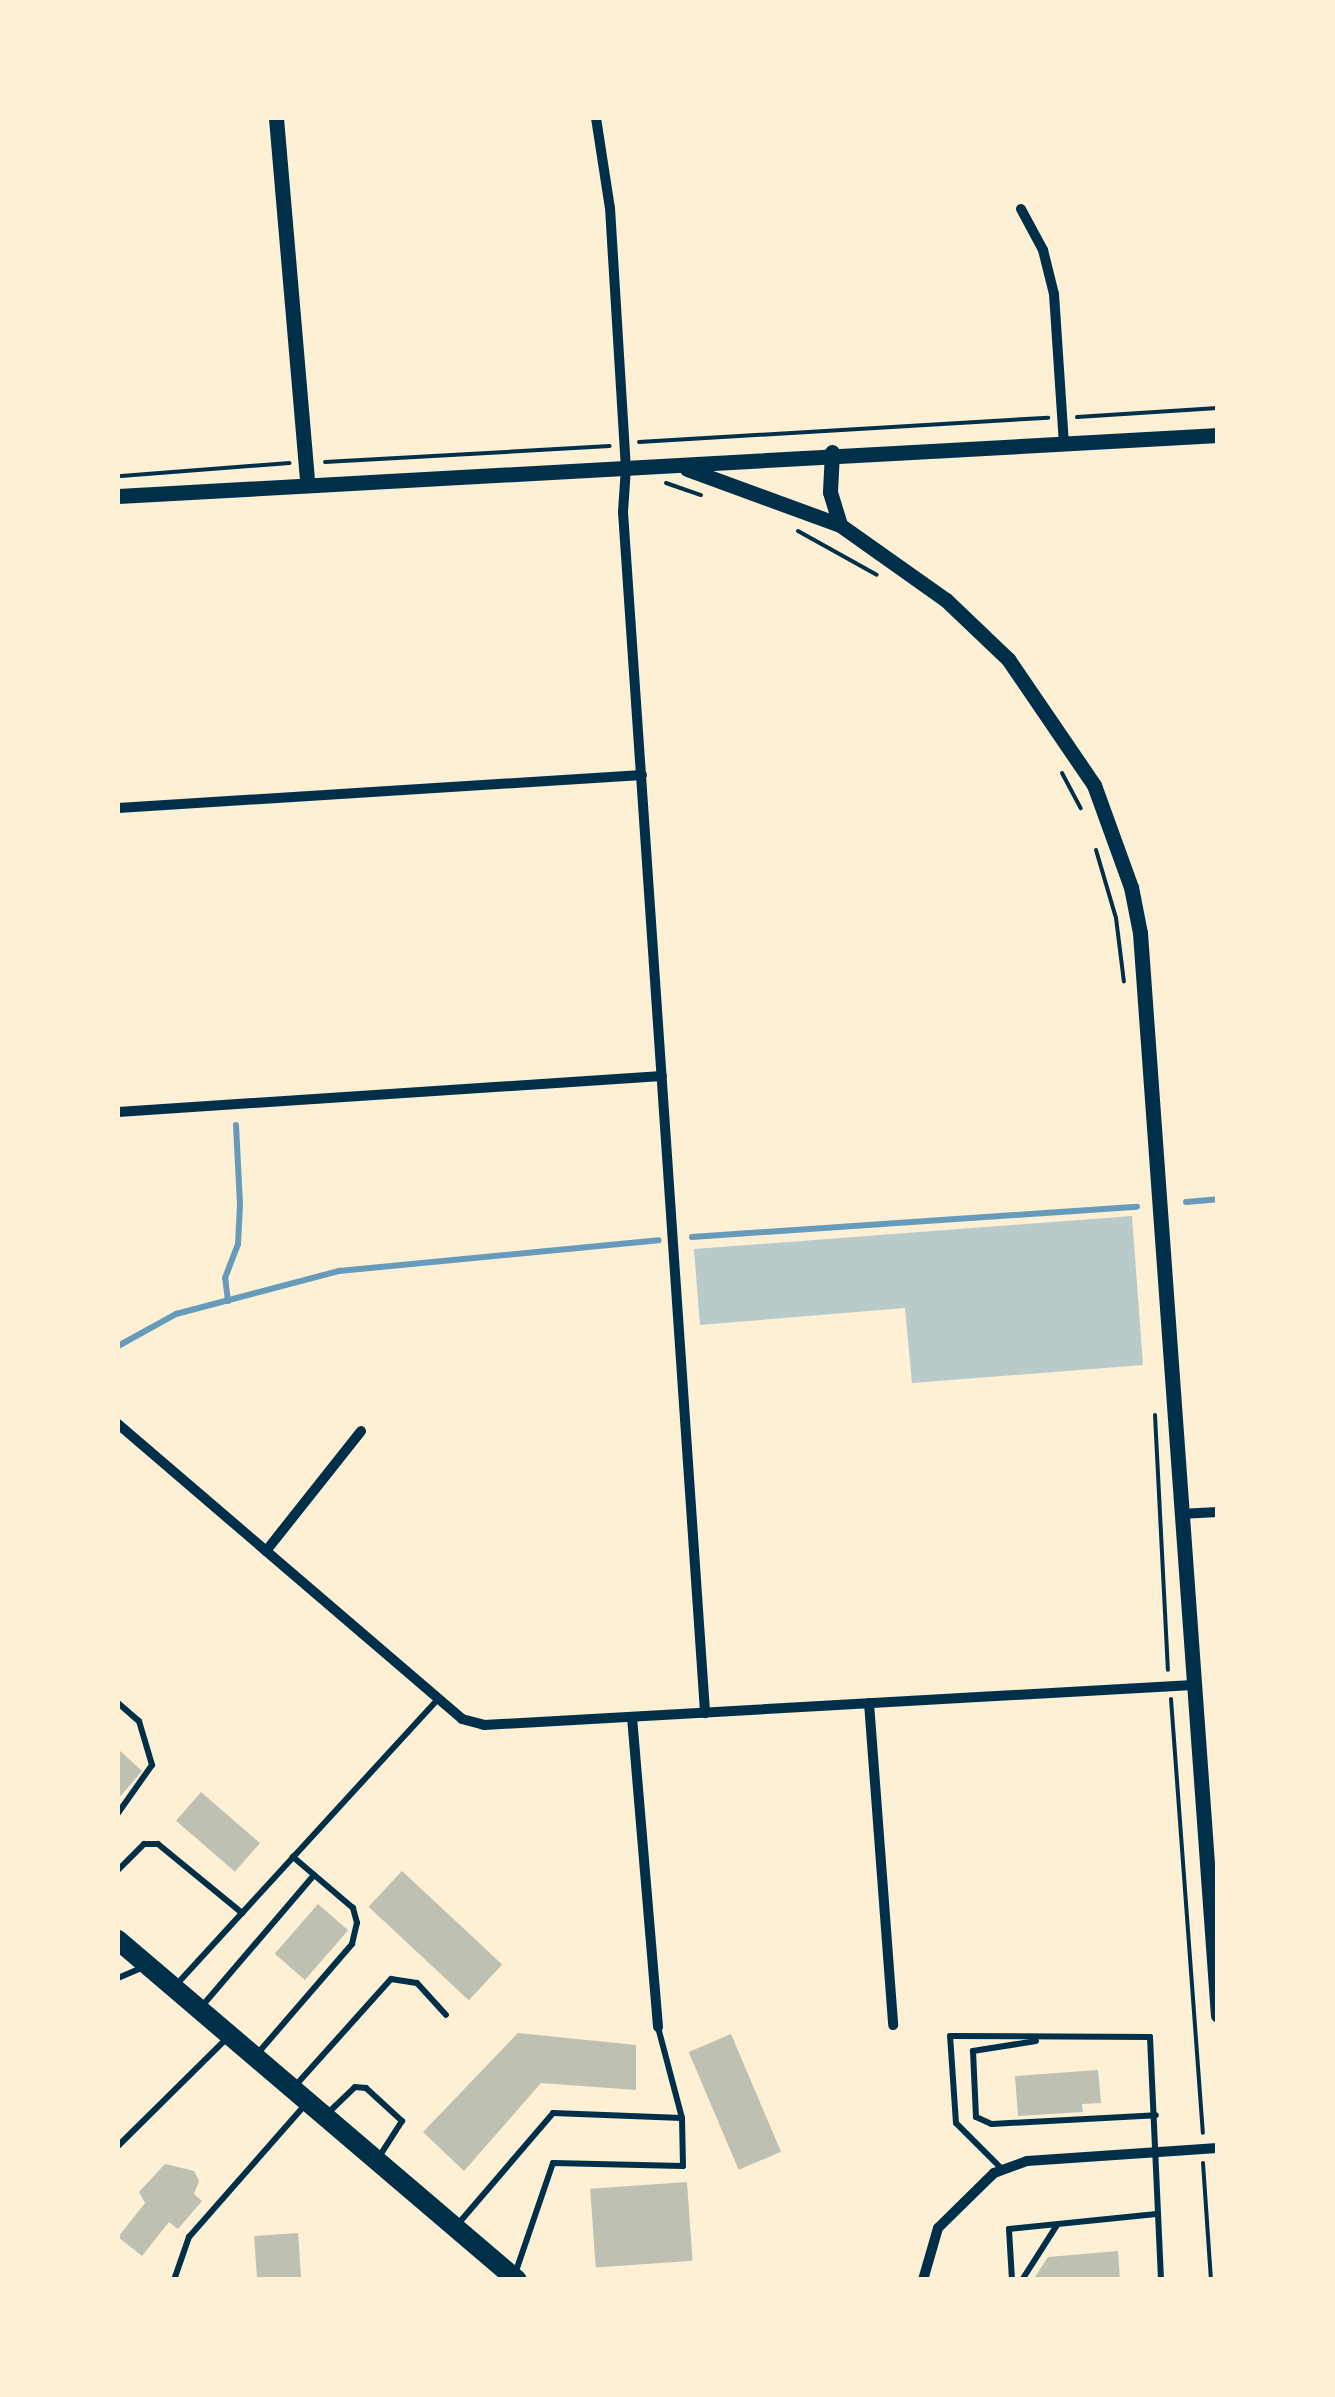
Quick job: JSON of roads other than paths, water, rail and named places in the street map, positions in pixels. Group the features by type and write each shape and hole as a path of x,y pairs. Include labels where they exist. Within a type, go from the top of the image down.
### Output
{"main road":[{"path":"118,1940 516,2278"}],"street":[{"path":"276,118 308,483"},
{"path":"596,118 610,208 626,444 623,512 705,1713"},
{"path":"1022,209 1049,269 1064,444"},
{"path":"118,496 308,483 671,467 832,452 1218,434"},
{"path":"832,452 830,492 840,524"},
{"path":"671,467 840,524 933,590 1008,659 1072,746 1118,843 1140,933 1218,2015"},
{"path":"118,808 642,775"},
{"path":"118,1112 662,1076"},
{"path":"118,1424 471,1722 632,1717 1193,1685"},
{"path":"266,1551 361,1431"},
{"path":"1180,1514 1218,1512"},
{"path":"869,1702 893,2025"},
{"path":"632,1717 658,2027"},
{"path":"923,2280 938,2228 960,2201 1003,2170 1027,2162 1218,2148"}],"lane":[{"path":"173,1988 438,1698"},
{"path":"118,1703 140,1721 152,1765 118,1813"},
{"path":"118,1870 144,1844 158,1844 242,1913"},
{"path":"254,2058 352,1944 353,1908 293,1857"},
{"path":"199,2010 314,1875"},
{"path":"118,1978 148,1966"},
{"path":"174,2280 189,2237 299,2097 380,1984 404,1977 446,2015"},
{"path":"516,2278 549,2167 558,2160 684,2166 682,2118 658,2027"},
{"path":"1003,2170 956,2122 950,2036 1006,2033 1037,2040"},
{"path":"118,2146 229,2037"},
{"path":"1156,2115 992,2124 976,2116 974,2051 1037,2040 1150,2037 1156,2115 1152,2153 1160,2280"},
{"path":"324,2118 355,2087 366,2088 402,2121 375,2162"},
{"path":"454,2228 553,2113 682,2118"},
{"path":"1012,2280 1009,2228 1156,2214"},
{"path":"1022,2280 1058,2224"}],"waterway":[{"path":"228,1301 225,1278 238,1244 240,1204 236,1125"},
{"path":"1186,1202 1218,1199"},
{"path":"692,1237 1137,1207"},
{"path":"118,1346 176,1314 339,1271 659,1240"}]}
